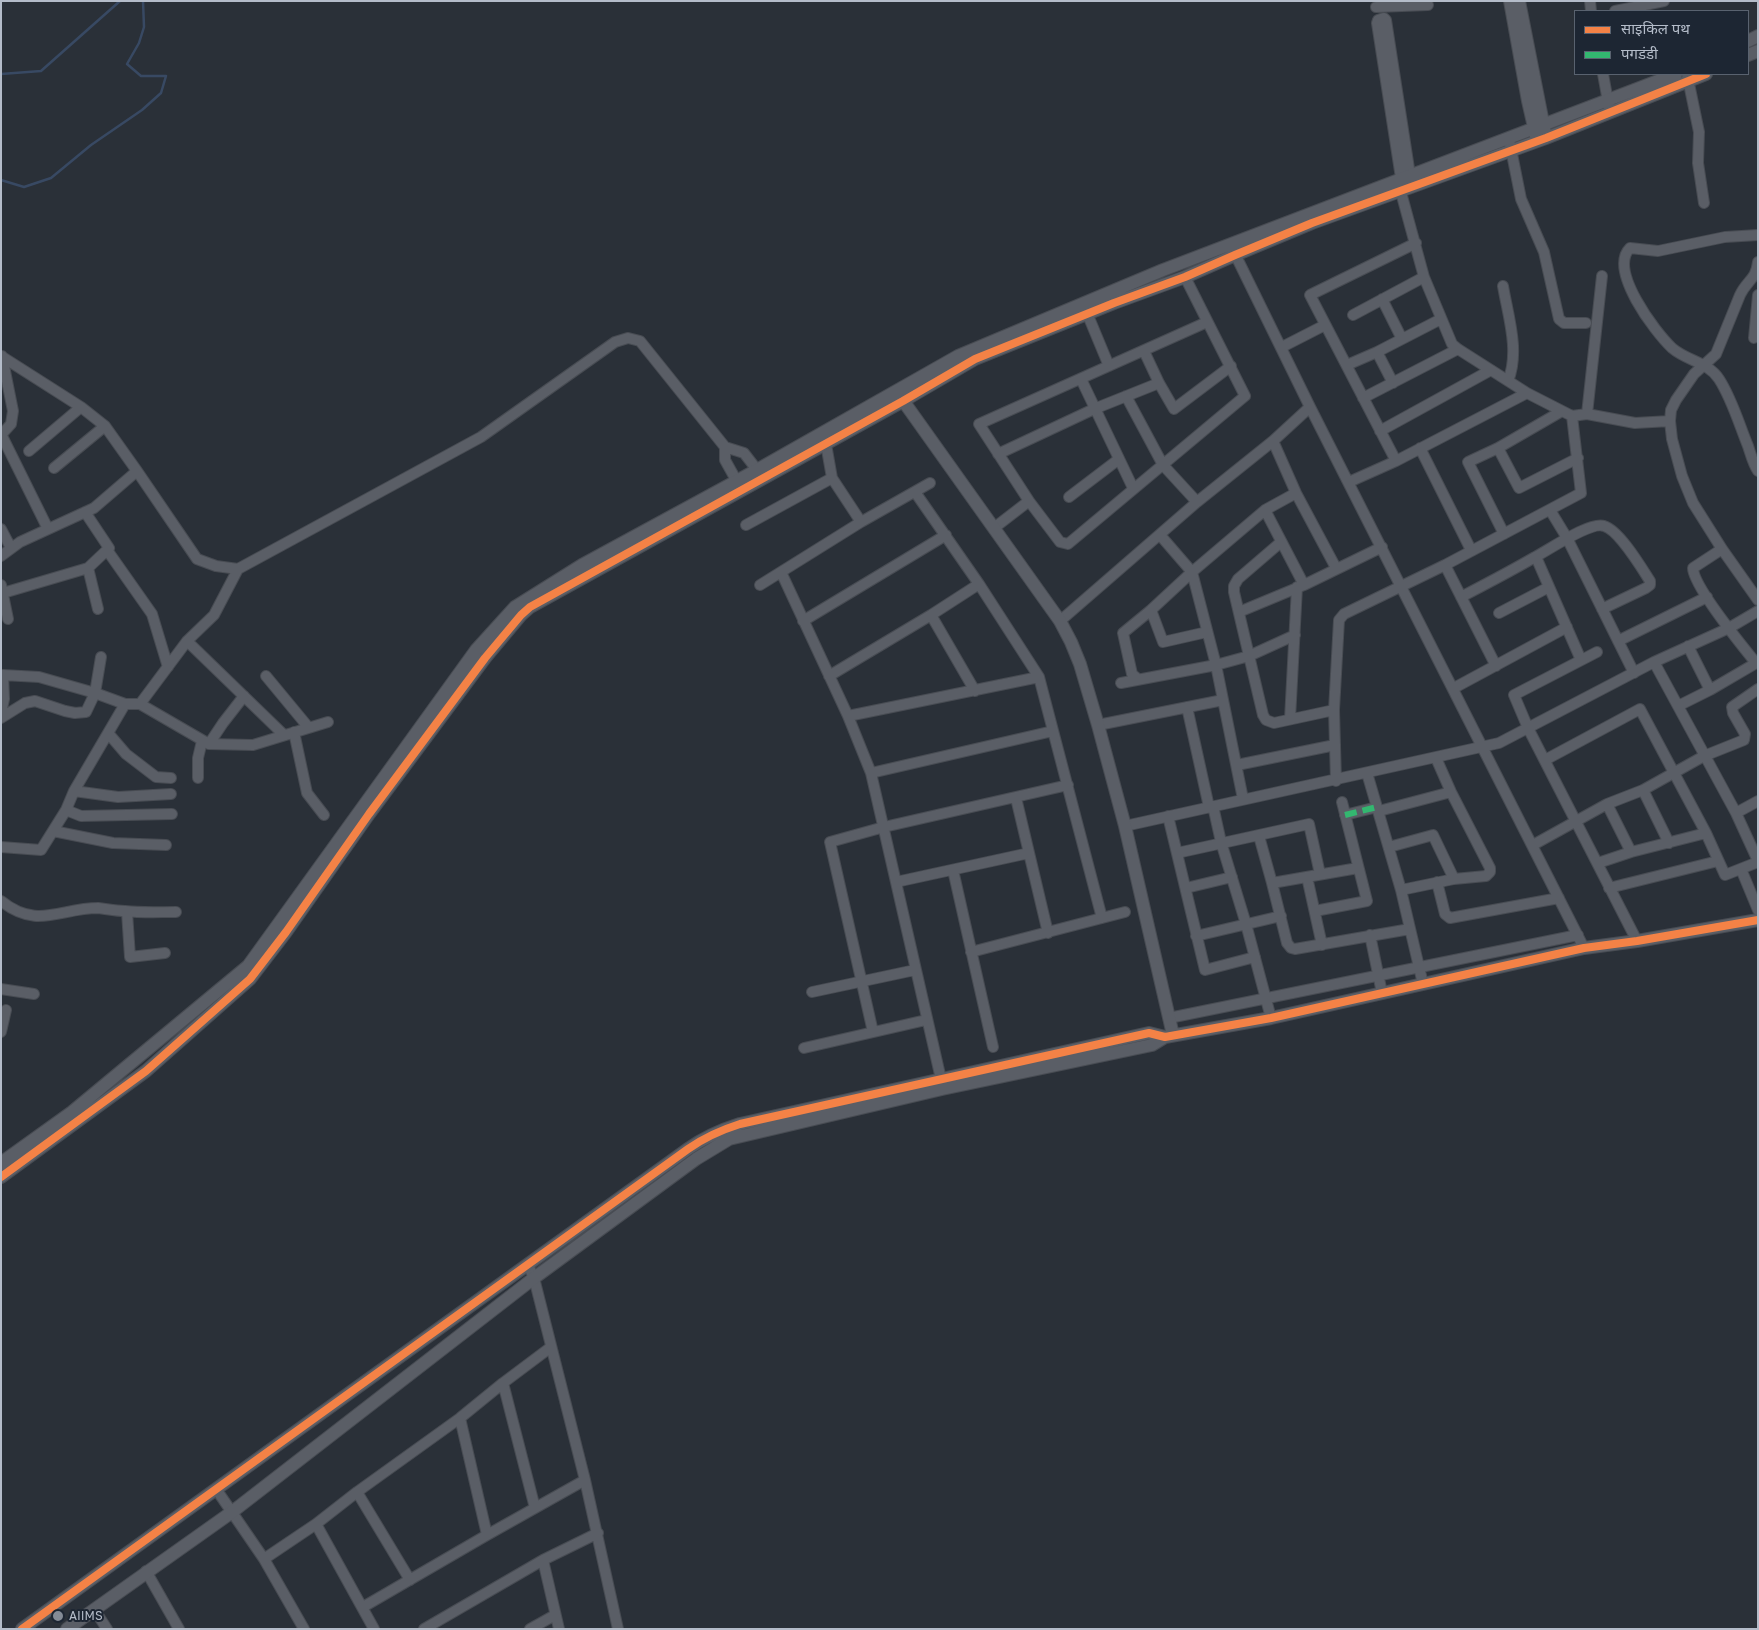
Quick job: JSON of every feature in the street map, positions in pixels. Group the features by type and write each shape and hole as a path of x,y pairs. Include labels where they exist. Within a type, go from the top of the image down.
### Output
{"street":[{"path":"1510,1 1540,133"},
{"path":"1519,1 1540,133"},
{"path":"1620,10 1664,1"},
{"path":"1336,781 1334,710 1339,620 1344,614 1445,565 1581,493 1578,458 1567,414 1527,393 1452,344 1424,277 1402,181 1377,23 1381,18 1375,4 1428,5"},
{"path":"1603,75 1609,107"},
{"path":"1609,107 1674,75"},
{"path":"760,474 826,444 962,354 1163,270 1232,249 1402,181 1510,144 1688,77 1700,138 1698,163 1704,203"},
{"path":"1510,144 1521,199 1544,252 1559,318 1564,323 1586,323"},
{"path":"1758,235 1725,237 1658,251 1630,248 1626,254 1625,272 1637,301 1655,329 1673,348 1712,369 1728,393 1758,471"},
{"path":"1396,461 1310,295 1416,243"},
{"path":"1,1177 146,1071 250,979 485,658 530,607 760,474 900,396 975,358 1087,313 1185,277 1232,249"},
{"path":"1232,249 1584,948"},
{"path":"1758,262 1753,284 1740,295 1716,354 1694,374 1676,400 1671,410 1670,421 1672,439 1682,476 1693,503 1722,549 1758,600"},
{"path":"1587,414 1602,276"},
{"path":"1185,277 1245,396 1068,544 1060,542 1029,501 979,424 1207,322"},
{"path":"1353,315 1424,277"},
{"path":"1502,286 1514,357 1508,381"},
{"path":"1754,338 1758,295"},
{"path":"1382,299 1402,339"},
{"path":"1087,313 1109,366"},
{"path":"1347,366 1441,319"},
{"path":"1282,347 1325,325"},
{"path":"140,704 187,641 214,615 238,569 481,437 615,342 628,338 640,341 725,447 744,452 760,474"},
{"path":"1363,398 1458,349"},
{"path":"1144,351 1158,383 1174,409 1231,366"},
{"path":"1377,352 1393,382"},
{"path":"2,356 6,400 13,411 11,424 2,434 48,529"},
{"path":"2,356 81,407 105,426 138,471 196,559 216,566 238,569"},
{"path":"1380,431 1491,370"},
{"path":"1081,379 1133,488"},
{"path":"998,454 1094,409 1158,383"},
{"path":"1349,482 1396,461 1527,393"},
{"path":"900,396 1060,621 1071,642 1080,664 1098,724 1125,826 1168,1018 1169,1036"},
{"path":"1126,396 1162,465 1197,502"},
{"path":"29,451 81,407"},
{"path":"1060,621 1197,502 1273,441 1310,407"},
{"path":"1504,534 1468,462 1567,414 1587,414 1634,423 1670,421"},
{"path":"54,468 105,426"},
{"path":"1273,441 1296,493 1336,568"},
{"path":"826,444 832,478 861,522"},
{"path":"725,447 725,460 739,486"},
{"path":"1420,448 1471,550"},
{"path":"1498,448 1519,488 1578,458"},
{"path":"1069,497 1119,459"},
{"path":"1,556 20,542 94,508 138,471"},
{"path":"746,525 832,478"},
{"path":"760,585 861,522 930,483"},
{"path":"1,1164 72,1112 248,966 476,650 515,606 582,565 739,486"},
{"path":"915,492 979,584 1038,677 1102,918"},
{"path":"1138,679 1132,674 1123,633 1265,510 1296,493"},
{"path":"994,528 1029,501"},
{"path":"1265,510 1282,542 1300,586 1290,719"},
{"path":"1550,510 1567,538 1634,672"},
{"path":"85,512 108,548 106,550 152,614 168,667"},
{"path":"1461,597 1536,557 1567,538 1595,526 1604,526 1616,534 1632,553 1650,581 1650,585 1602,609"},
{"path":"1,529 11,548"},
{"path":"803,621 946,535"},
{"path":"1160,535 1192,572 1216,665 1243,799"},
{"path":"1282,542 1235,583 1234,592 1263,716 1266,720 1274,723 1334,710"},
{"path":"1239,612 1300,586 1382,547"},
{"path":"1678,706 1757,663 1707,597 1694,574 1693,568 1722,549"},
{"path":"8,619 2,589 88,568 106,550"},
{"path":"1536,557 1581,660"},
{"path":"1445,565 1496,666"},
{"path":"88,568 98,609"},
{"path":"781,572 848,716 871,773 940,1079"},
{"path":"829,676 979,584"},
{"path":"1499,613 1549,587"},
{"path":"1618,641 1707,597"},
{"path":"1151,610 1163,642 1207,632"},
{"path":"1125,826 1499,744 1634,672 1729,628 1758,611"},
{"path":"931,615 974,691"},
{"path":"1454,688 1567,627"},
{"path":"1121,683 1216,665 1249,656 1295,635"},
{"path":"187,641 244,696 289,734 307,793 324,815"},
{"path":"1688,646 1710,690"},
{"path":"1597,652 1514,695 1528,728 1637,941"},
{"path":"1,718 25,703 35,702 75,713 86,712 95,693 101,657"},
{"path":"1545,760 1640,709 1706,833 1726,875 1758,861 1736,813 1654,662"},
{"path":"1,713 4,699 3,675 39,677 95,693 125,704 140,704 206,742 253,745 328,722"},
{"path":"266,676 308,728"},
{"path":"848,716 1038,677"},
{"path":"1532,845 1608,804 1643,790 1675,774 1704,756 1744,740 1745,734 1733,713 1732,707 1758,690"},
{"path":"198,778 198,758 206,742 244,696"},
{"path":"1098,724 1223,700"},
{"path":"1,847 41,850 66,810 74,791 125,704"},
{"path":"1186,707 1211,807 1246,924 1271,1018"},
{"path":"871,773 1053,731"},
{"path":"108,733 126,754 156,778 171,778"},
{"path":"1236,765 1335,745"},
{"path":"1401,890 1454,879 1486,876 1490,872 1490,868 1450,792 1436,758"},
{"path":"1367,773 1401,890 1422,984"},
{"path":"873,1032 860,982 830,842 884,827 1068,785"},
{"path":"1643,790 1669,844"},
{"path":"74,791 118,797 171,794"},
{"path":"1345,815 1450,792"},
{"path":"1016,798 1048,933"},
{"path":"1736,813 1758,801"},
{"path":"1315,910 1367,901 1342,802"},
{"path":"1608,804 1630,852"},
{"path":"66,810 81,816 172,814"},
{"path":"1168,816 1205,970 1255,957"},
{"path":"1177,853 1309,824 1320,874"},
{"path":"52,832 113,843 166,845"},
{"path":"1598,863 1630,852 1669,844 1706,833"},
{"path":"1389,847 1432,835 1454,879"},
{"path":"1259,836 1287,942 1291,948 1295,950 1322,946 1370,935 1410,929"},
{"path":"896,882 1029,853"},
{"path":"1609,888 1718,861"},
{"path":"1272,883 1358,868"},
{"path":"1741,869 1758,910"},
{"path":"953,870 992,1047"},
{"path":"1186,888 1232,877"},
{"path":"1307,877 1322,946"},
{"path":"1437,882 1445,914 1450,918 1558,898"},
{"path":"1,901 9,908 30,916 45,916 97,908 127,912 176,912"},
{"path":"127,912 130,957 166,953"},
{"path":"971,952 1125,912"},
{"path":"1196,936 1281,916"},
{"path":"67,1629 146,1571 232,1512 534,1278 696,1159 729,1139 942,1088 1152,1044 1169,1036 1271,1018 1584,948 1637,941 1758,920"},
{"path":"1370,935 1382,993"},
{"path":"1168,1018 1578,935"},
{"path":"812,992 915,970"},
{"path":"1,989 34,994"},
{"path":"1,1032 6,1010"},
{"path":"804,1048 926,1020"},
{"path":"22,1629 688,1149 714,1133 740,1124 1149,1033 1169,1036"},
{"path":"528,1265 534,1278 585,1480 618,1629"},
{"path":"264,1559 316,1524 460,1418 551,1347"},
{"path":"503,1383 535,1508"},
{"path":"460,1418 487,1535"},
{"path":"363,1608 585,1480"},
{"path":"216,1489 264,1559 304,1629"},
{"path":"357,1492 410,1580"},
{"path":"316,1524 374,1629"},
{"path":"424,1629 544,1560 598,1533"},
{"path":"544,1560 559,1629"},
{"path":"146,1571 179,1629"},
{"path":"94,1609 107,1629"},
{"path":"530,1629 555,1615"}],"waterway":[{"path":"1,74 41,71 120,1"},
{"path":"1,180 24,187 51,178 91,145 142,110 161,93 166,76 141,76 127,64 139,43 144,27 143,1"}],"marked path":[{"path":"1345,815 1377,807"}],"cycle path":[{"path":"1,1177 146,1071 250,979 485,658 530,607 903,401 975,359 1114,303 1185,277 1312,223 1546,138 1704,75"},
{"path":"22,1629 688,1149 720,1131 740,1124 1149,1033 1165,1037 1271,1018 1584,948 1637,941 1758,920"}],"place":[{"name":"AIIMS","path":"58,1616"}]}
